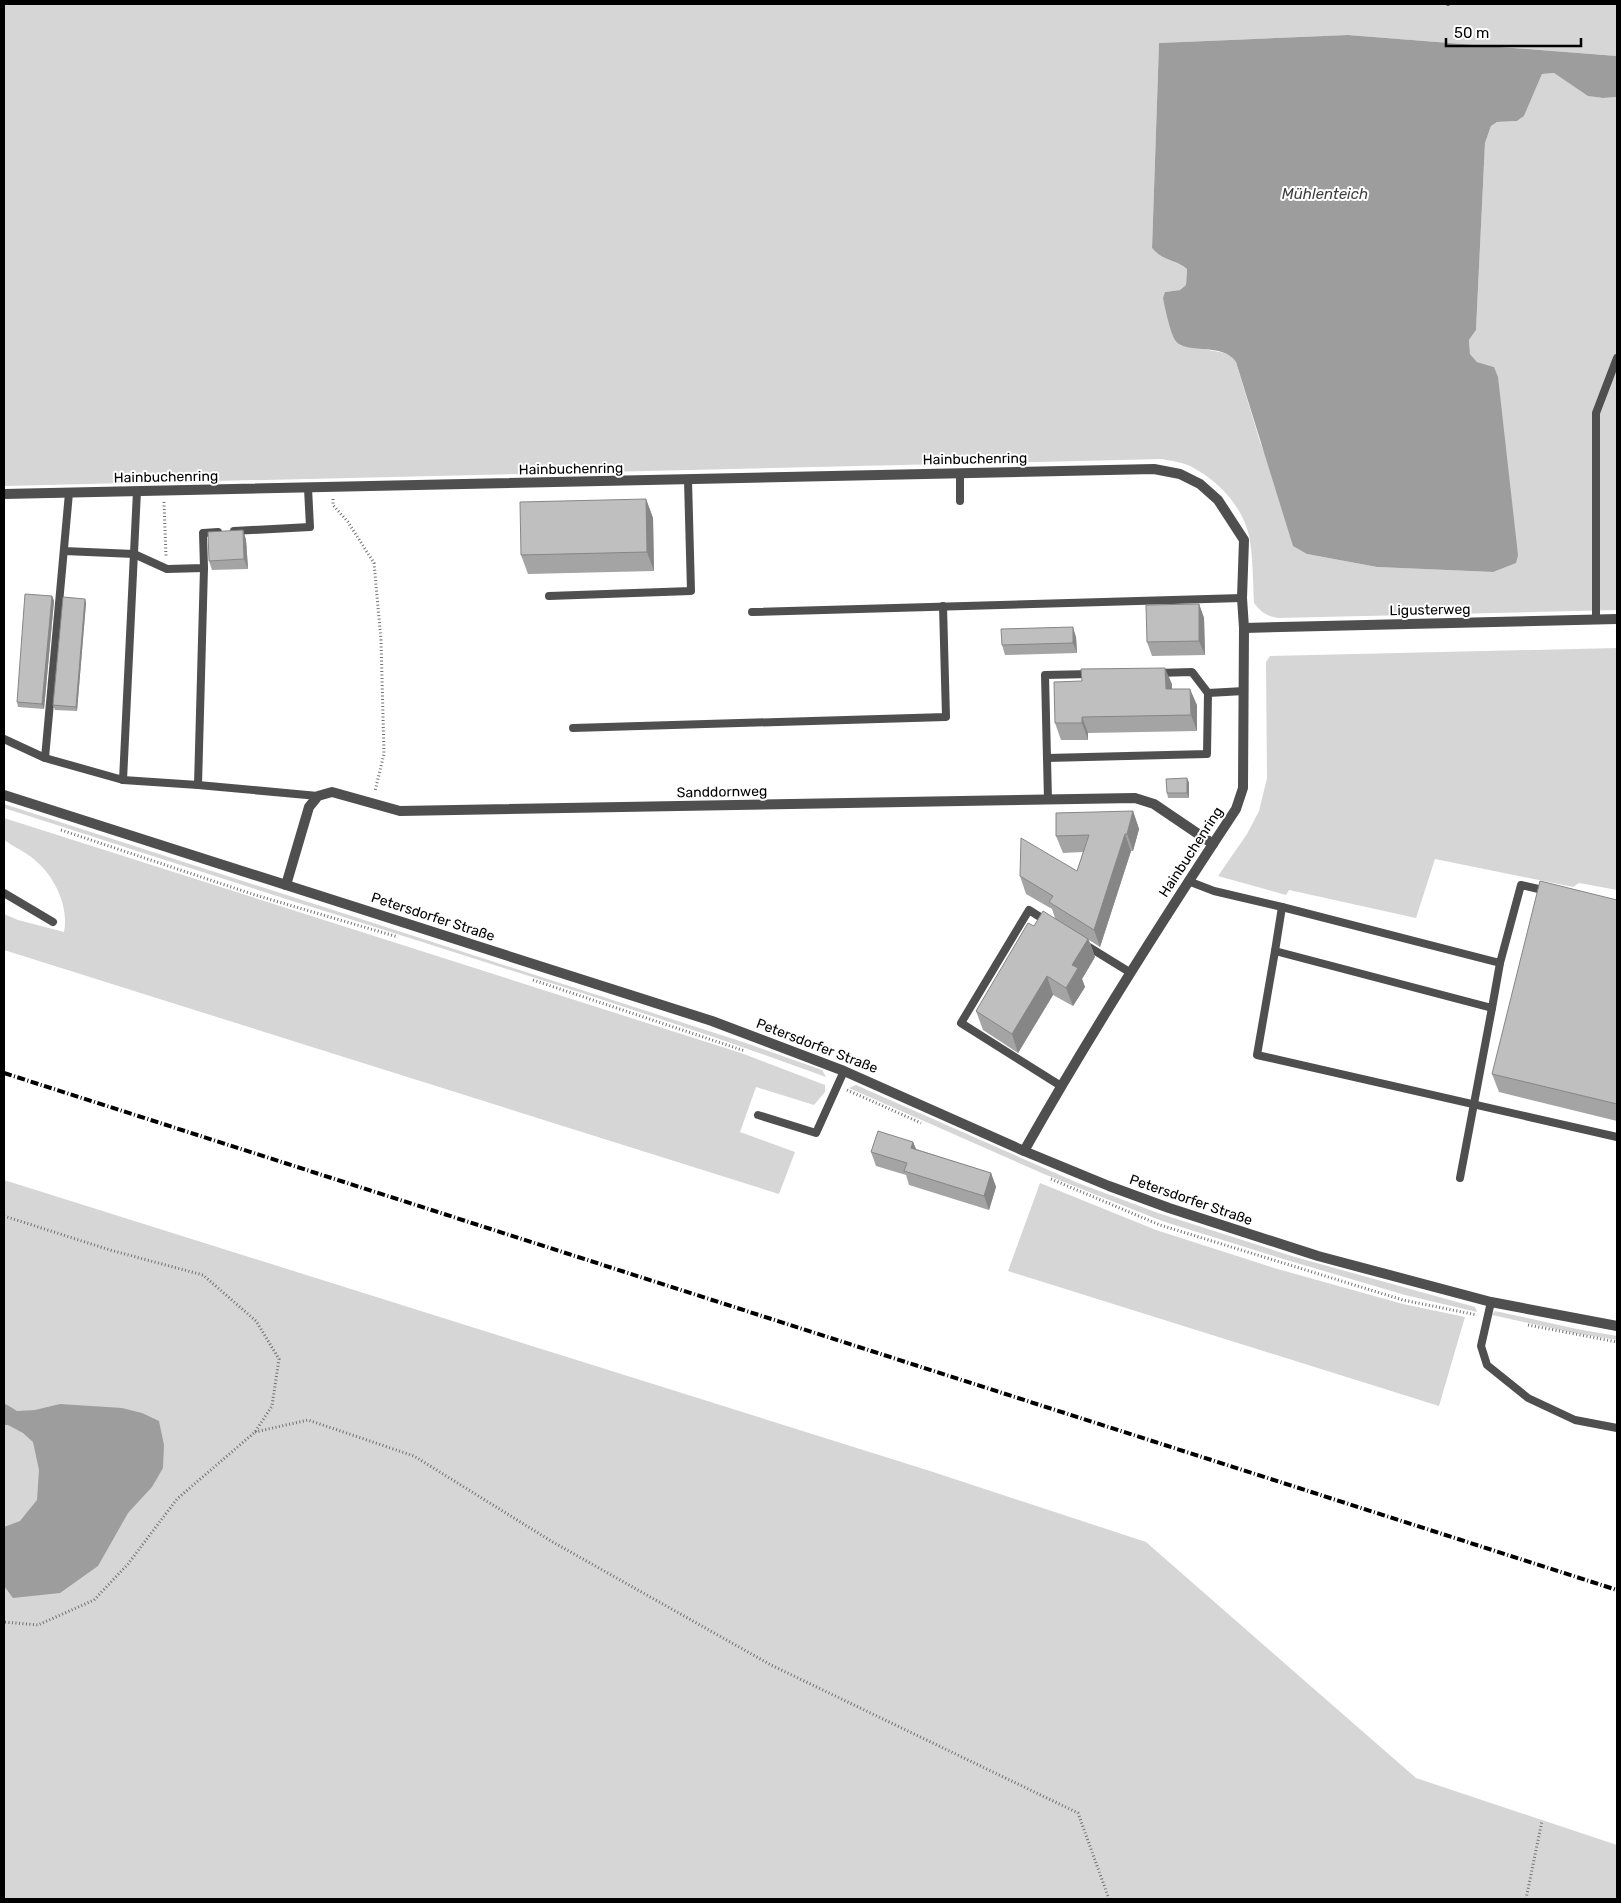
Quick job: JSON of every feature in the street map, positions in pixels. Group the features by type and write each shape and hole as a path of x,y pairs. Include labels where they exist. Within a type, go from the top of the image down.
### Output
{"street":[{"name":"Hainbuchenring","path":"4,494 1154,469 1180,474 1200,484 1218,500 1244,540 1242,598 1244,628 1243,788 1236,809 1188,881 1061,1086 1024,1151"},
{"name":"Ligusterweg","path":"1244,628 1617,619"},
{"name":"Sanddornweg","path":"318,796 332,792 400,812 1135,798 1154,804 1212,844"},
{"name":"Petersdorfer Straße","path":"4,795 712,1020 844,1071 1024,1151 1109,1186 1233,1229 1318,1256 1491,1302 1617,1326"},
{"path":"286,885 310,807 318,796"}],"lane":[{"path":"1596,619 1596,413 1617,358"},
{"path":"960,474 960,501"},
{"path":"550,596 691,592 688,480"},
{"path":"198,785 204,568 203,533 310,527 308,488"},
{"path":"123,780 137,492"},
{"path":"46,758 70,493"},
{"path":"64,552 134,554 167,569 204,568"},
{"path":"752,612 1242,598"},
{"path":"573,728 946,717 943,606"},
{"path":"1047,758 1207,754 1208,693 1192,672 1153,673"},
{"path":"1048,800 1045,675 1094,674"},
{"path":"1208,693 1244,691"},
{"path":"4,739 46,758 123,780 318,796"},
{"path":"1188,881 1214,891 1500,963"},
{"path":"1460,1178 1500,963 1521,885 1560,894"},
{"path":"4,893 54,922"},
{"path":"1282,907 1258,1055 1617,1137"},
{"path":"1055,926 1029,910 961,1023 1061,1086"},
{"path":"1080,941 1131,973"},
{"path":"1275,951 1492,1008"},
{"path":"758,1115 816,1133 844,1071"},
{"path":"1491,1302 1482,1346 1487,1365 1528,1398 1575,1420 1617,1428"}],"path":[{"path":"331,487 333,505 348,522 374,563 381,640 384,754 371,803"},
{"path":"165,516 167,569"},
{"path":"59,829 256,895 406,940"},
{"path":"528,979 753,1053"},
{"path":"838,1086 927,1125"},
{"path":"1043,1176 1160,1225 1403,1300 1487,1317"},
{"path":"4,1216 110,1250 203,1275 256,1321 279,1359 272,1406 255,1432 177,1499 128,1564 94,1600 38,1625 4,1622"},
{"path":"1526,1325 1617,1342"},
{"path":"255,1432 308,1420 414,1456 551,1541 771,1666 1078,1813 1109,1899"},
{"path":"1526,1899 1542,1822"}],"shaded area":[{"path":"4,4 1617,4 1617,56 1348,35 1159,43 1152,248 1161,256 1187,269 1186,285 1180,290 1165,292 1180,345 1225,353 1232,356 1236,362 1260,442 1307,554 1377,567 1493,572 1494,367 1477,362 1470,354 1469,340 1476,330 1485,143 1491,126 1497,122 1517,121 1524,116 1542,74 1554,73 1589,96 1617,97 1617,610 1278,618 1270,616 1254,603 1250,541 1243,518 1237,507 1212,480 1202,473 1185,464 1162,459 4,486"},
{"path":"1617,648 1617,890 1579,883 1573,887 1435,859 1416,918 1289,890 1286,895 1218,876 1247,834 1259,811 1267,778 1266,662 1270,656"},
{"path":"4,804 746,1043 822,1070 826,1077 580,992 4,808"},
{"path":"4,818 741,1053 825,1085 825,1092 814,1105 756,1087 740,1132 795,1152 779,1194 4,950 4,914 18,920 64,932 65,913 60,894 44,869 25,853 4,840"},
{"path":"856,1085 1078,1183 1158,1213 1295,1257 1475,1307 1477,1312 1405,1295 1162,1221 1044,1174 849,1088"},
{"path":"4,1180 930,1471 1146,1542 1416,1778 1617,1845 1617,1899 4,1899"},
{"path":"1040,1183 1156,1230 1274,1268 1403,1304 1465,1317 1439,1406 1008,1271"},
{"path":"1495,1311 1617,1336 1617,1340 1574,1333 1492,1315"}],"water":[{"name":"Mühlenteich","path":"1348,35 1617,56 1617,97 1588,96 1554,73 1542,74 1524,116 1517,121 1497,122 1491,126 1485,143 1476,330 1469,340 1470,354 1477,362 1494,367 1498,377 1518,555 1516,563 1493,572 1377,567 1307,554 1293,546 1236,362 1223,352 1187,347 1180,344 1173,336 1168,320 1163,298 1165,292 1180,290 1186,285 1187,269 1156,253 1152,248 1159,43"},
{"path":"4,1403 17,1411 35,1410 60,1404 122,1408 142,1413 159,1421 164,1445 163,1468 152,1487 128,1513 98,1566 60,1593 13,1598 4,1586 4,1527 20,1521 37,1500 39,1470 33,1442 23,1433 8,1425 4,1425"}],"building":[{"path":"646,499 647,552 521,555 520,502"},
{"path":"243,530 244,559 209,561 208,532"},
{"path":"25,594 52,596 42,704 17,702"},
{"path":"63,597 85,599 76,707 53,705"},
{"path":"1199,604 1199,641 1147,642 1146,605"},
{"path":"1073,627 1073,643 1002,645 1001,629"},
{"path":"1165,668 1166,689 1190,689 1191,715 1082,717 1082,723 1055,723 1054,682 1082,681 1081,669"},
{"path":"1187,778 1187,793 1167,793 1166,779"},
{"path":"1133,811 1094,930 1049,902 1053,896 1020,876 1021,838 1077,871 1089,835 1056,836 1056,813"},
{"path":"1540,881 1617,900 1617,1104 1492,1074"},
{"path":"1043,911 1088,939 1072,965 1078,968 1066,988 1047,976 1012,1034 976,1011 1028,923 1034,926"},
{"path":"878,1131 913,1142 911,1148 991,1173 984,1196 904,1171 907,1163 871,1152"}],"railway":[{"path":"4,1073 1617,1590"}]}
